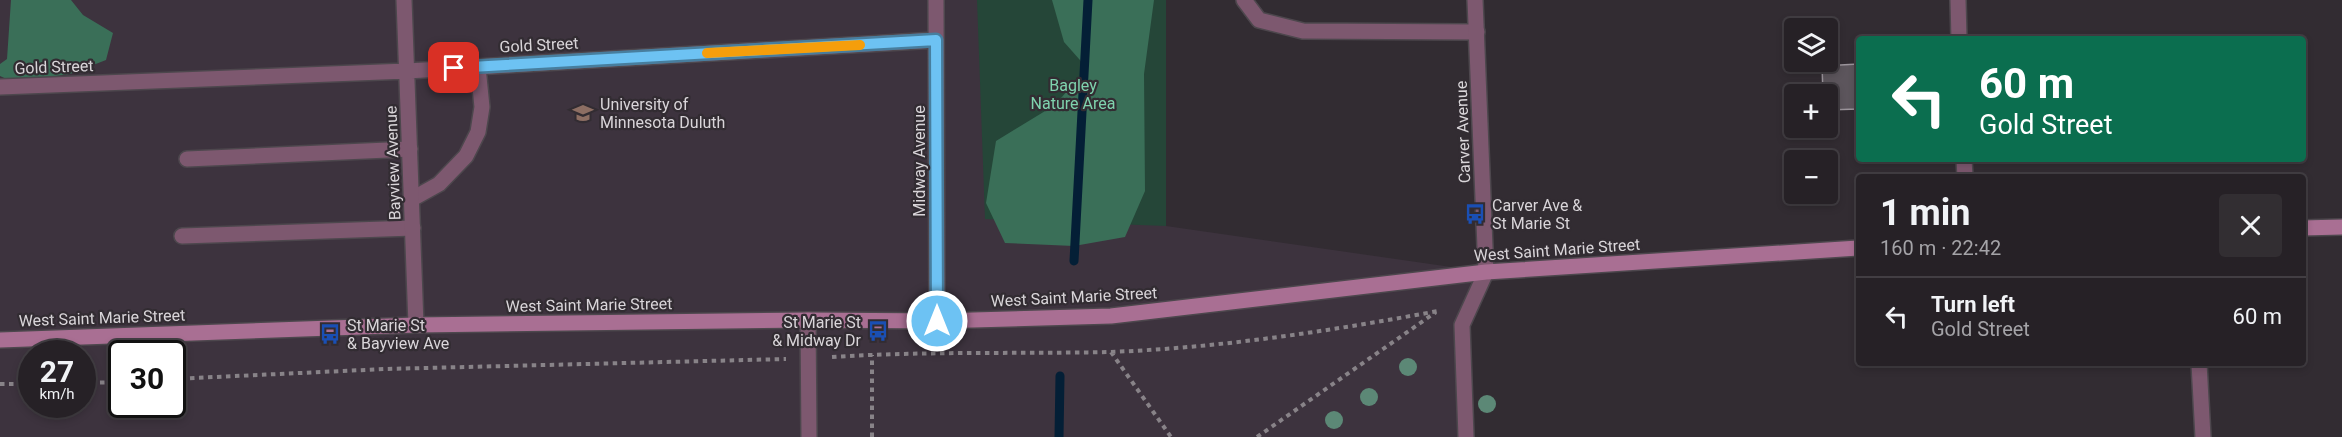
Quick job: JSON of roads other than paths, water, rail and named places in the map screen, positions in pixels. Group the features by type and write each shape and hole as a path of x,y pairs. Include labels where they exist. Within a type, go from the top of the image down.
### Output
{"street":[{"name":"Bayview Avenue","path":"404,0 416,325"},
{"name":"Midway Avenue","path":"936,0 937,321"},
{"path":"1244,0 1259,20 1303,31 1477,32"},
{"name":"Carver Avenue","path":"1466,437 1462,325 1486,272 1475,0"},
{"path":"1958,0 1959,36"},
{"name":"Gold Street","path":"0,87 407,71 936,40"},
{"path":"412,199 440,184 466,156 478,132 482,107 478,66"},
{"path":"186,159 410,149"},
{"path":"2306,228 2342,227"},
{"path":"182,236 413,228"},
{"name":"West Saint Marie Street","path":"0,340 416,325 808,320 937,321 1111,316 1486,272 1856,248"},
{"path":"808,320 810,437"},
{"path":"2199,366 2203,437"}],"waterway":[{"path":"1074,261 1088,0"},
{"path":"1059,437 1060,376"}],"place":[{"name":"University of Minnesota Duluth","path":"583,113"},
{"name":"Carver Ave & St Marie St","path":"1475,214"},
{"name":"St Marie St & Midway Dr","path":"878,331"},
{"name":"St Marie St & Bayview Ave","path":"330,334"}],"park label":[{"name":"Bagley Nature Area","path":"1073,94"}]}
